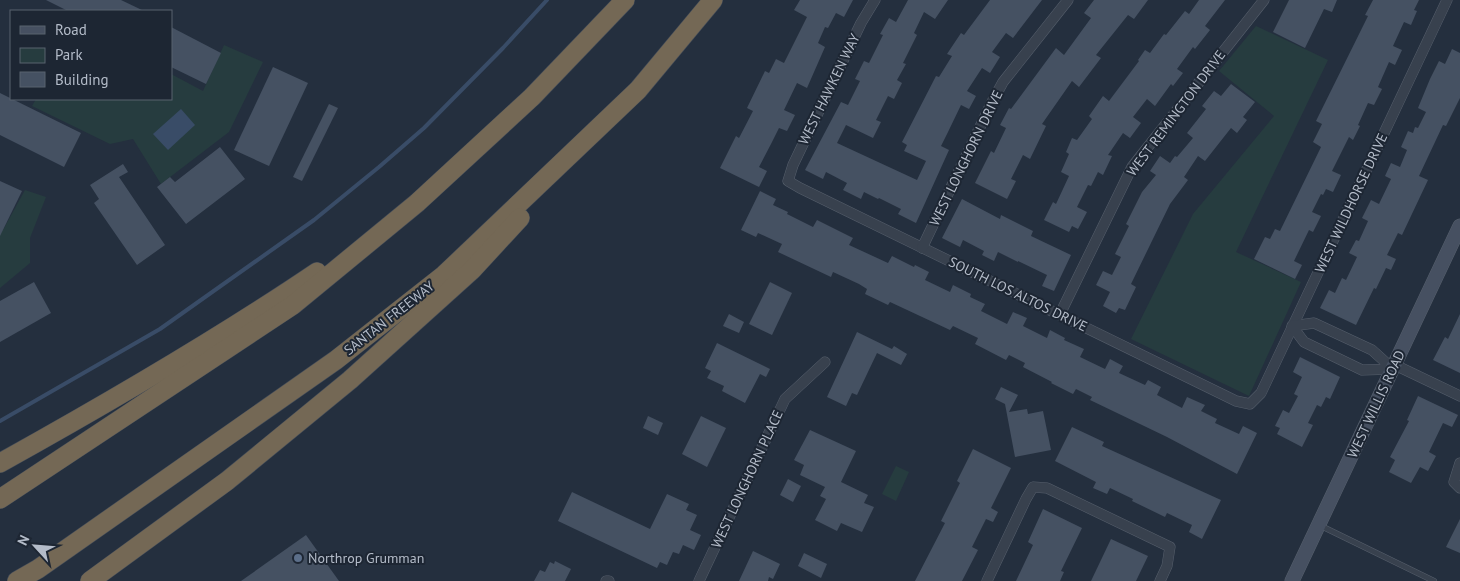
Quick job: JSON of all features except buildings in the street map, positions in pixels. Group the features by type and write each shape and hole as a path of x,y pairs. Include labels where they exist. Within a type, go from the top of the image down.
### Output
{"highway":[{"path":"0,499 293,305 417,203 532,98 625,0"},
{"name":"SANTAN FREEWAY","path":"17,581 38,569 336,360 444,274 638,90 713,0"},
{"path":"90,581 226,481 350,380 472,270 638,90"},
{"path":"0,463 82,417 260,310 417,203"}],"street":[{"name":"WEST HAWKEN WAY","path":"788,181 793,165 861,22 875,0"},
{"name":"WEST LONGHORN DRIVE","path":"922,248 1003,82 1068,0"},
{"name":"WEST REMINGTON DRIVE","path":"1060,314 1132,167 1264,0"},
{"name":"WEST WILDHORSE DRIVE","path":"1250,404 1261,393 1447,0"},
{"name":"SOUTH LOS ALTOS DRIVE","path":"788,181 1236,401 1250,404"},
{"name":"WEST WILLIS ROAD","path":"1292,581 1460,226"},
{"path":"1394,367 1362,370 1304,342 1292,326 1314,323 1319,325 1372,350 1394,367 1460,396"},
{"name":"WEST LONGHORN PLACE","path":"699,581 785,399 826,362"},
{"path":"1457,485 1460,463"},
{"path":"987,581 1033,487 1047,488 1170,547 1167,566 1160,581"}],"lane":[{"path":"1319,525 1434,581"}],"green space":[{"path":"1256,26 1328,60 1236,252 1301,282 1249,396 1131,339 1193,214 1274,116 1219,71"},
{"path":"224,45 263,62 229,132 161,184 133,139 110,144 32,106 35,100 172,100 172,75 203,91"},
{"path":"25,190 46,197 30,238 30,263 0,288 0,229 3,230"},
{"path":"896,466 909,472 896,501 882,494"}],"water":[{"path":"181,109 195,125 168,150 153,134"}],"waterway":[{"path":"0,421 160,329 314,220 424,128 503,48 547,0"}],"place":[{"name":"Northrop Grumman","path":"298,558"}]}
